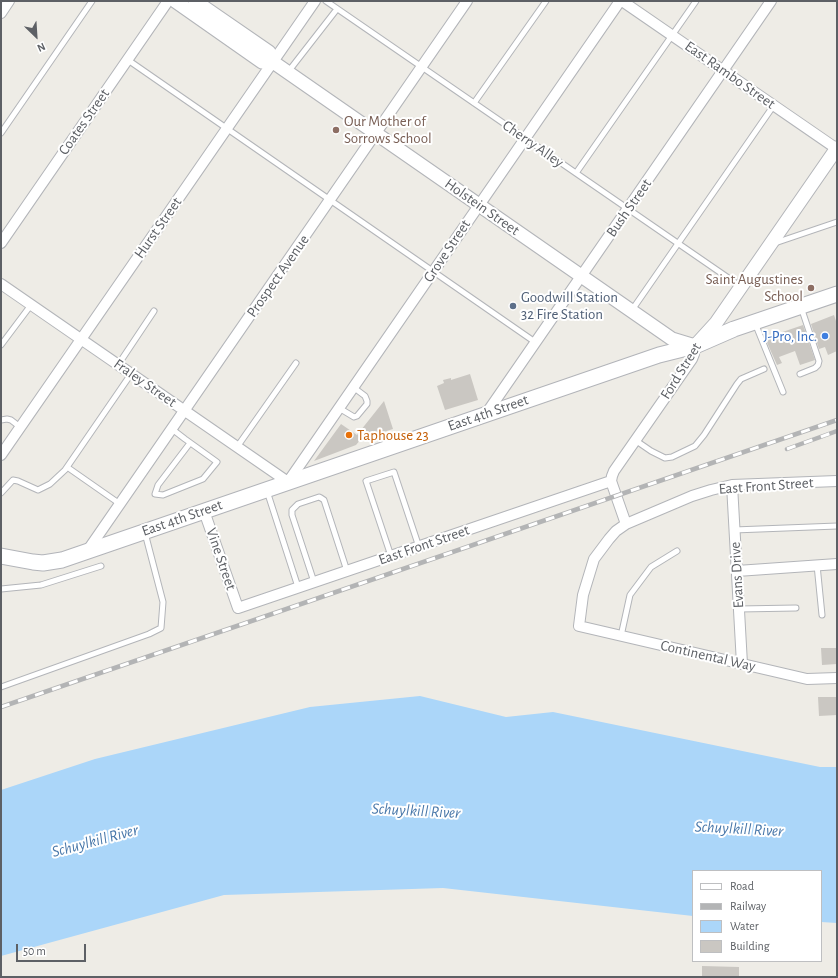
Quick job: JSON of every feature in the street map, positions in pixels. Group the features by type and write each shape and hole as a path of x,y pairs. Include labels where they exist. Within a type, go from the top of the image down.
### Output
{"main road":[{"name":"East 4th Street","path":"1,556 43,563 62,560 145,530 659,355 695,346 734,329 837,294"}],"street":[{"path":"1,13 9,1"},
{"name":"Coates Street","path":"1,243 168,1"},
{"name":"Holstein Street","path":"175,1 262,62 273,62 288,72 672,339 695,346"},
{"name":"Holstein Street","path":"195,1 269,52 273,62"},
{"name":"Hurst Street","path":"1,455 315,1"},
{"name":"Prospect Avenue","path":"88,550 467,1"},
{"name":"East Rambo Street","path":"621,1 837,148"},
{"name":"Grove Street","path":"288,482 621,1"},
{"name":"Bush Street","path":"486,414 771,1"},
{"name":"Ford Street","path":"611,481 614,471 692,358 695,346 716,323 837,148"},
{"name":"Fraley Street","path":"1,284 288,482"},
{"path":"611,481 626,524"},
{"name":"East Front Street","path":"238,608 611,481"},
{"name":"East Front Street","path":"579,626 583,595 594,559 612,535 626,524 692,496 732,485 837,481"},
{"name":"Evans Drive","path":"732,485 742,664"},
{"name":"Vine Street","path":"204,511 238,608"},
{"path":"737,571 837,564"},
{"name":"Continental Way","path":"579,626 807,679 837,678"}],"lane":[{"path":"1,133 92,1"},
{"name":"Cherry Alley","path":"326,1 741,287"},
{"path":"474,103 546,1"},
{"path":"576,173 696,1"},
{"path":"288,72 337,9"},
{"path":"128,60 535,342"},
{"path":"632,311 774,105"},
{"path":"771,244 837,222"},
{"path":"1,344 31,305"},
{"path":"800,306 819,361 815,368 800,374"},
{"path":"118,364 154,311"},
{"path":"755,322 783,392"},
{"path":"237,447 296,363"},
{"path":"635,440 651,451 665,458 672,457 695,446 741,379 764,369"},
{"path":"1,493 13,480 38,490 50,484 68,466 131,374"},
{"path":"339,408 354,417 367,404 365,396 353,387"},
{"path":"1,420 11,420 20,427"},
{"path":"172,429 217,462 203,479 163,495 155,494 158,485 190,443"},
{"path":"68,466 120,504"},
{"path":"391,556 366,481 394,472 419,546"},
{"path":"266,489 298,587"},
{"path":"314,582 292,516 292,510 298,504 319,498 324,500 347,571"},
{"path":"734,530 837,526"},
{"path":"1,687 142,637 161,628 163,602 145,530"},
{"path":"621,636 630,595 651,567 677,551"},
{"path":"817,565 822,615"},
{"path":"1,589 41,585 101,566"},
{"path":"739,609 796,608"}],"water":[{"name":"Schuylkill River","path":"420,696 506,717 553,712 820,767 837,767 837,923 822,922 822,870 692,870 692,916 443,888 224,895 1,956 1,790 95,759 310,707"}],"building":[{"name":"J-Pro, Inc.","path":"834,315 837,324 837,351 828,355 825,347 819,349 811,324"},
{"path":"803,325 815,360 800,365 795,351 779,357 782,363 777,365 765,338"},
{"path":"470,374 478,400 445,410 437,386 444,383 443,380 451,378 451,380"},
{"path":"384,401 393,429 361,439 356,445 314,461 341,424 357,435"},
{"path":"821,648 837,648 837,664 822,665"},
{"path":"818,697 837,697 837,715 819,716"},
{"path":"702,966 739,967 739,977 702,977"}],"railway":[{"path":"1,707 837,420"},
{"path":"787,449 837,431"}],"place":[{"name":"Our Mother of Sorrows School","path":"336,130"},
{"name":"Saint Augustines School","path":"811,288"},
{"name":"Goodwill Station 32 Fire Station","path":"513,306"},
{"name":"J-Pro, Inc.","path":"825,336"},
{"name":"Taphouse 23","path":"349,435"}]}
